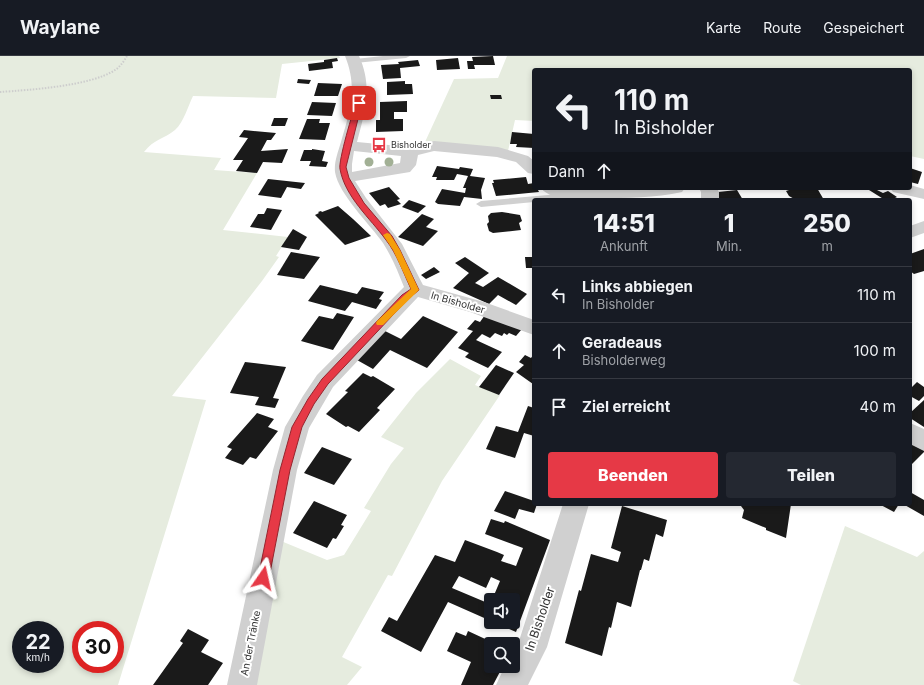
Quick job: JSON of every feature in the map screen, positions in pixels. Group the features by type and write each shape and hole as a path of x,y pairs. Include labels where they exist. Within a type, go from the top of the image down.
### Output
{"street":[{"path":"354,58 361,81 359,103 342,167 345,178 361,204 385,232 396,250 415,290"},
{"path":"348,146 410,152 434,146 498,152 522,159 532,167"},
{"path":"345,178 404,168 408,165 410,152"},
{"path":"554,190 567,194 644,192 660,190"},
{"path":"907,190 924,194"},
{"path":"912,231 924,227"},
{"name":"In Bisholder","path":"415,290 477,307 532,327"},
{"name":"An der Tränke","path":"242,685 285,470 297,427 325,381 405,297 415,290"},
{"path":"912,433 924,441"},
{"name":"In Bisholder","path":"511,685 532,647 575,506"}],"lane":[{"path":"354,58 406,56"},
{"path":"548,198 567,194"},
{"path":"481,204 532,199"}],"path":[{"path":"0,92 25,90 92,79 115,69 127,56"}],"shaded area":[{"path":"0,56 339,56 340,58 282,64 276,98 193,96 178,127 152,144 144,152 221,158 214,170 257,173 223,230 288,237 276,256 279,257 262,281 172,396 206,400 124,666 124,621 72,621 72,673 122,673 118,685 0,685"},
{"path":"507,56 924,56 924,159 912,156 912,68 532,68 532,121 515,120 508,151 425,142 454,79 498,78"},
{"path":"450,359 481,376 475,385 500,395 442,481 392,576 388,575 342,657 362,667 347,685 253,685 281,541 327,560 344,555 371,511 364,508 391,464 404,448 381,437 416,393"},
{"path":"845,526 917,557 924,551 924,685 801,685 793,681"}],"building":[{"path":"493,56 495,65 474,65 475,69 468,69 467,61 473,61 472,57"},
{"path":"337,58 338,61 332,62 333,68 309,71 308,64 324,62 324,60"},
{"path":"458,58 460,69 437,70 436,60"},
{"path":"418,60 420,66 400,68 401,78 383,79 381,65 399,64 398,62"},
{"path":"298,79 311,80 309,84 297,83"},
{"path":"405,81 405,84 412,84 413,94 387,95 387,82"},
{"path":"318,83 342,84 338,96 314,96"},
{"path":"490,95 501,95 502,99 491,99"},
{"path":"407,101 407,112 394,112 394,119 403,119 403,131 376,132 376,120 380,120 380,102"},
{"path":"312,102 336,103 332,116 307,115"},
{"path":"274,118 288,118 285,126 271,126"},
{"path":"307,119 320,119 319,123 330,123 325,140 299,139"},
{"path":"244,130 276,133 271,140 267,140 261,151 288,149 282,163 263,162 257,173 236,171 243,160 233,160 248,138 239,137"},
{"path":"512,132 532,134 532,148 516,147 517,144 510,144"},
{"path":"312,149 325,151 322,161 328,162 326,167 309,166 311,161 300,161 304,150"},
{"path":"437,166 473,169 470,176 485,178 481,190 482,199 464,197 460,206 438,204 435,202 442,189 465,193 466,188 463,188 468,176 457,174 454,180 436,180 437,177 432,177"},
{"path":"912,169 922,172 918,184 912,182"},
{"path":"526,177 528,184 532,183 532,190 538,190 539,192 496,196 492,183 494,183 493,180"},
{"path":"268,179 305,183 301,189 287,187 281,198 258,195"},
{"path":"389,187 400,199 397,200 401,204 388,208 385,204 380,206 369,193"},
{"path":"737,190 742,198 719,198 718,192"},
{"path":"818,190 823,198 792,198 789,196 786,191"},
{"path":"869,190 877,190 883,193 888,191 897,197 895,198 882,198"},
{"path":"409,200 426,206 418,213 402,207"},
{"path":"338,206 371,236 345,245 315,215 319,213 318,212"},
{"path":"267,208 282,210 271,230 250,227 258,214 264,214"},
{"path":"502,212 520,215 522,221 519,223 521,230 493,233 489,231 487,224 489,222 488,216 491,213"},
{"path":"422,214 434,219 426,227 438,231 423,246 398,237"},
{"path":"293,229 307,237 299,250 281,247"},
{"path":"924,249 924,271 914,274 912,272 912,253"},
{"path":"291,252 320,257 304,279 277,275"},
{"path":"465,257 489,273 475,283 483,287 498,277 527,294 516,305 498,295 489,304 453,288 469,273 455,263"},
{"path":"525,257 532,257 532,268 526,268"},
{"path":"434,267 440,272 426,279 421,275"},
{"path":"320,285 357,294 362,287 384,292 379,299 382,300 376,309 352,302 345,311 308,301"},
{"path":"337,313 354,317 333,350 301,341 319,316 333,319"},
{"path":"485,315 522,329 516,336 509,333 507,335 504,333 502,336 495,333 490,338 482,334 476,340 502,352 488,368 465,357 469,353 458,348 473,331 467,329 475,320 480,322"},
{"path":"423,316 458,332 427,368 390,350 373,369 357,360 385,331 401,339"},
{"path":"525,355 531,358 532,357 532,383 516,372 524,365 519,362"},
{"path":"245,362 286,367 273,398 279,399 275,408 255,405 259,397 230,393"},
{"path":"496,365 514,373 499,395 479,387"},
{"path":"363,373 371,377 373,376 395,389 377,408 380,410 359,432 348,426 346,427 326,414 348,392 345,391"},
{"path":"917,382 924,387 924,396 919,401 912,397 912,387"},
{"path":"924,400 924,427 912,419 912,411"},
{"path":"528,406 532,407 532,435 524,433 515,458 486,449 496,426 518,432"},
{"path":"257,413 274,419 268,427 278,431 256,459 250,457 243,465 225,458 232,449 227,447"},
{"path":"912,440 924,448 924,452 912,464"},
{"path":"322,447 352,459 334,485 304,473"},
{"path":"505,491 532,500 532,506 536,506 534,513 519,509 515,519 494,511"},
{"path":"912,493 924,500 924,516 906,506 912,506"},
{"path":"314,501 347,515 341,525 344,526 336,539 333,538 327,548 293,533"},
{"path":"622,506 667,520 663,537 656,534 649,561 644,559 631,607 617,602 602,656 565,643 579,590 581,591 591,554 618,562 621,552 611,548"},
{"path":"741,506 791,506 786,538 742,518 744,510"},
{"path":"883,506 898,506 894,512"},
{"path":"491,519 504,523 505,521 550,540 520,621 520,593 495,593 500,581 491,577 486,588 459,576 452,588 484,601 484,618 448,602 421,652 381,631 389,617 397,621 435,555 455,562 465,540 504,555 501,561 516,566 523,548 485,534"},
{"path":"188,629 209,640 201,652 223,663 208,685 153,685 183,643 180,641"},
{"path":"509,629 517,629 516,632"},
{"path":"468,631 484,638 484,673 499,673 493,685 461,685 471,662 447,651 456,632 466,636"}],"slow traffic":[{"path":"380,323 405,297 415,290 396,250 387,235"}],"place":[{"name":"Bisholder","path":"379,145"}],"route":[{"path":"263,578 285,470 297,427 325,381 405,297 415,290 389,238 361,204 345,178 342,167 359,103"}]}
